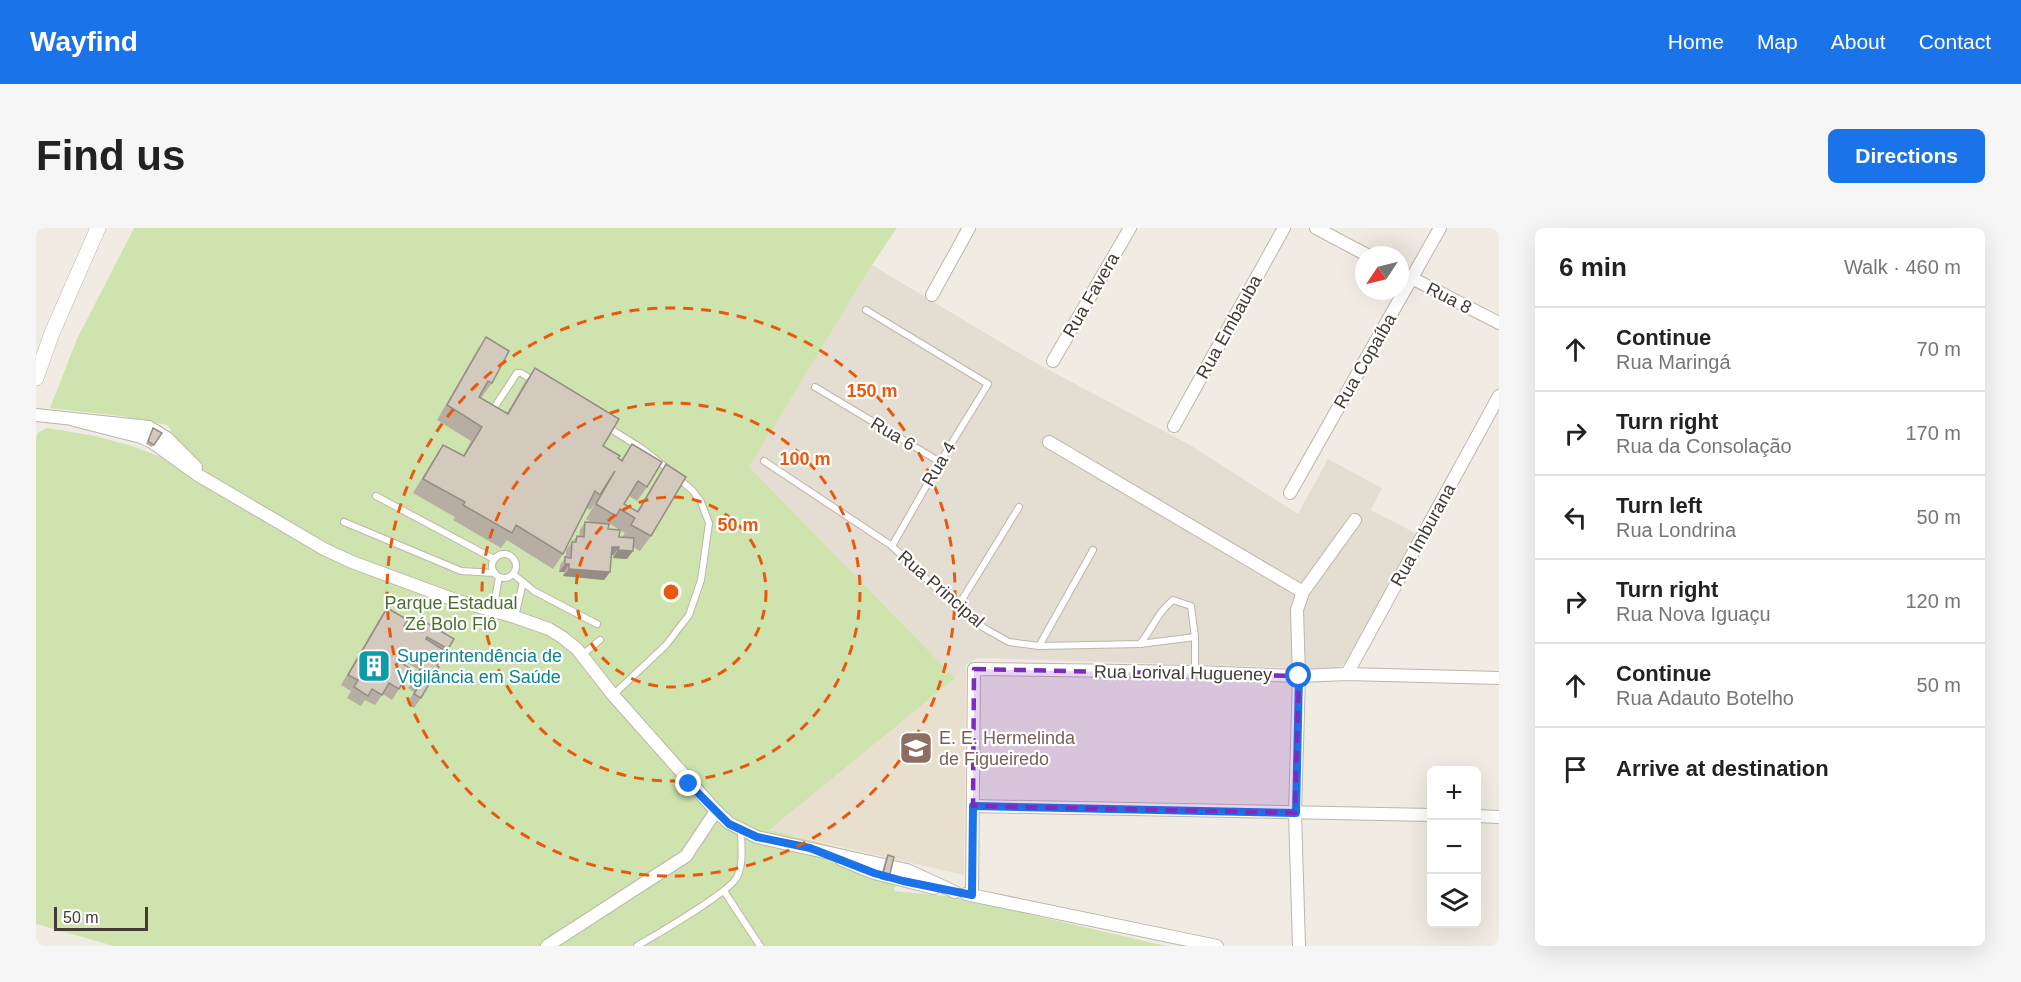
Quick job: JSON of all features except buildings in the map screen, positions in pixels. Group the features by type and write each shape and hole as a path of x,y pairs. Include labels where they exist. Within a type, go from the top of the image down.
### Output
{"street":[{"path":"36,378 52,333 98,228"},
{"path":"932,295 969,228"},
{"name":"Rua Favera","path":"1053,361 1130,228"},
{"name":"Rua Embauba","path":"1174,426 1284,228"},
{"path":"1316,228 1355,249"},
{"name":"Rua Copaíba","path":"1290,493 1440,228"},
{"name":"Rua 8","path":"1409,278 1499,323"},
{"name":"Rua Imburana","path":"1347,674 1499,396"},
{"path":"36,415 149,427 167,438 218,486 324,549 352,562 444,596 549,629 569,641 689,784 729,824 741,830 757,837 907,870 955,892 1217,946"},
{"path":"1048,442 1303,592"},
{"path":"1299,946 1296,813 1299,676 1297,610 1303,592 1355,520"},
{"name":"Rua Lorival Hugueney","path":"973,806 974,669 1499,678"},
{"path":"972,895 973,806 1427,815"},
{"path":"547,946 686,856 716,811"},
{"path":"1481,816 1499,817"}],"lane":[{"name":"Rua 4","path":"866,310 988,384 892,546"},
{"path":"489,417 517,373 544,387"},
{"name":"Rua 6","path":"815,387 940,462"},
{"path":"600,422 644,450 693,491 701,502 709,523 701,580 689,615 666,645 613,695"},
{"name":"Rua Principal","path":"765,461 892,546 957,608 1008,642 1039,646 1140,645 1195,637"},
{"path":"376,496 494,559"},
{"path":"957,608 1020,507"},
{"path":"344,522 461,571 497,575 509,578 517,567 510,555 499,555 492,564 497,575 493,611"},
{"path":"1039,646 1093,550"},
{"path":"513,574 544,596 597,624"},
{"path":"515,617 522,582"},
{"path":"1140,645 1162,609 1173,600 1191,606 1195,637 1195,672"},
{"path":"581,656 600,640"},
{"path":"638,946 724,891 737,878 741,862 741,830"},
{"path":"724,891 760,946"}],"highlighted area":[{"path":"974,669 1299,676 1295,813 973,806"}],"shaded area":[{"path":"872,265 1034,362 1190,445 1298,514 1328,459 1382,488 1371,510 1419,535 1356,653 1338,669 977,658 966,665 955,678 748,467"},
{"name":"E. E. Hermelinda de Figueiredo","path":"966,665 964,875 768,830"}],"green space":[{"name":"Parque Estadual Zé Bolo Flô","path":"134,228 897,228 749,467 955,678 769,830 901,863 894,891 955,897 1166,946 114,946 36,924 36,438 38,433 47,428 95,436 158,456 171,430 167,425 120,416 50,408 77,339"}],"place":[{"name":"Superintendência de Vigilância em Saúde","path":"374,666"},
{"name":"E. E. Hermelinda de Figueiredo","path":"916,748"}],"route":[{"path":"689,784 729,824 757,837 810,848 874,873 903,881 972,895 973,806 1296,813 1299,676"}]}
